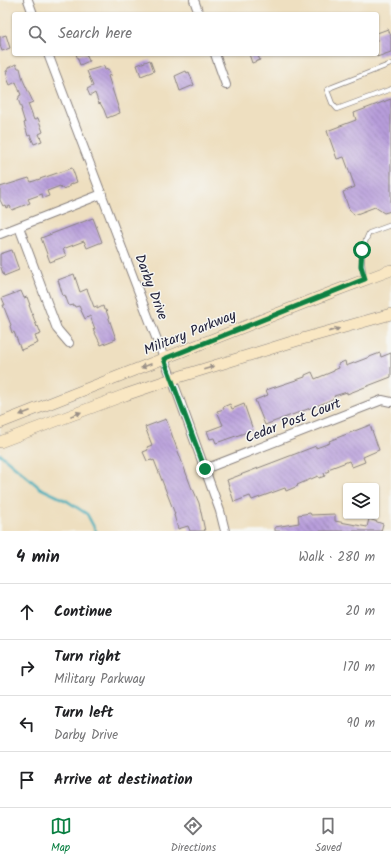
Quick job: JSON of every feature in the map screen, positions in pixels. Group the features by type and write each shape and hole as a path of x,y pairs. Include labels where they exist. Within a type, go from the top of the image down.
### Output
{"main road":[{"name":"Military Parkway","path":"0,423 391,270"},
{"path":"0,442 172,379 295,340 391,314"}],"street":[{"path":"28,0 32,12"},
{"path":"194,0 198,12"},
{"name":"Darby Drive","path":"49,56 172,379 220,512 225,531"},
{"path":"216,56 226,85"},
{"path":"0,234 102,194"},
{"path":"19,227 57,329 69,343"},
{"name":"Cedar Post Court","path":"205,469 382,400 391,402"}],"lane":[{"path":"391,64 332,86 327,90 332,103 337,109 391,89"},
{"path":"365,279 361,266 362,250 366,239 369,233 391,225"}],"building":[{"path":"388,29 391,36 391,52 377,57 379,56 379,32"},
{"path":"6,35 10,48 2,51 0,37"},
{"path":"77,56 87,56 89,61 80,65"},
{"path":"250,56 258,56 260,60 252,63"},
{"path":"150,60 154,71 141,76 137,65"},
{"path":"16,64 18,68 20,68 23,80 33,102 28,104 34,120 38,118 43,132 39,134 42,141 34,144 30,135 28,136 24,123 22,110 18,99 21,95 16,82 10,85 7,78 6,71 8,68"},
{"path":"104,66 105,70 108,69 111,75 108,76 120,113 107,118 95,93 90,96 87,89 93,86 87,71"},
{"path":"186,71 187,73 189,72 194,85 180,91 175,76"},
{"path":"391,99 391,211 384,213 375,207 354,215 349,209 343,192 355,187 344,157 337,159 327,131 356,120 354,113"},
{"path":"72,168 77,182 69,185 69,187 62,189 60,186 47,191 49,196 43,198 42,194 28,199 30,203 12,210 10,206 6,208 5,205 3,206 0,200 0,187 29,178 31,182"},
{"path":"93,218 102,242 87,248 84,241 63,249 66,256 50,262 41,238"},
{"path":"12,250 19,270 4,276 0,265 0,254"},
{"path":"74,274 80,292 87,289 94,307 97,306 97,309 103,306 104,310 106,310 116,339 101,345 93,329 95,329 90,316 85,319 79,306 69,306 65,295 63,296 58,280"},
{"path":"21,291 24,298 27,297 37,327 38,326 41,334 35,336 38,343 21,350 14,332 12,333 11,325 3,305 5,305 2,298"},
{"path":"380,353 381,357 391,353 391,377 347,394 347,392 334,396 335,398 324,403 265,425 255,400 268,395 266,390 305,377 305,375 312,372 315,379 339,368 338,364 345,361 346,366"},
{"path":"230,404 232,409 244,404 253,430 216,443 214,438 210,439 207,431 223,425 217,411 224,409 223,407"},
{"path":"166,419 192,489 199,503 205,531 190,531 188,526 178,529 175,514 154,460 147,461 143,452 148,450 147,447 152,445 145,427"},
{"path":"370,425 379,450 363,457 365,462 352,467 349,461 328,469 329,471 324,473 325,476 319,478 318,476 286,491 285,488 252,500 250,496 234,502 227,480 316,446 316,448 330,443 329,441"},
{"path":"310,513 311,515 335,514 335,521 367,527 369,519 383,524 381,531 275,531 275,527 299,523 298,515"}],"waterway":[{"path":"0,454 40,488 67,501 87,514 96,531"}],"route":[{"path":"205,469 164,359 365,279 361,266 362,250"}]}
